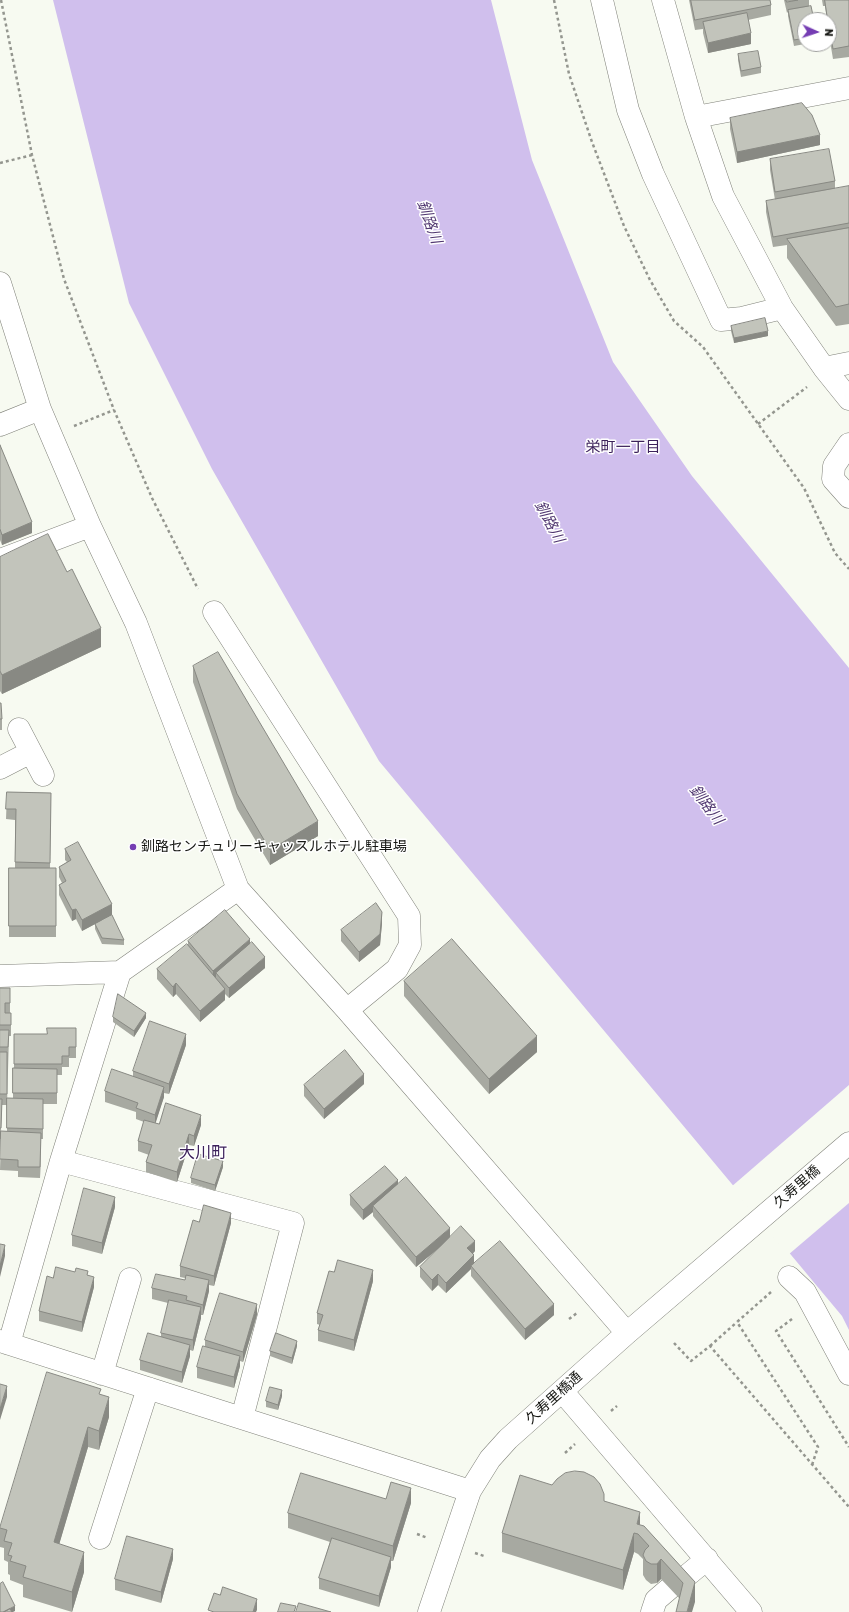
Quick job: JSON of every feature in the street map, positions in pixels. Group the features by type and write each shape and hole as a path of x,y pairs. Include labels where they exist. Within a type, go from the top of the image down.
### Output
{"street":[{"path":"602,0 628,110 653,174 721,320 742,318 782,308"},
{"path":"663,0 696,117 723,196 818,376 849,399"},
{"path":"696,117 849,88"},
{"path":"0,283 4,311 40,409 90,526 136,623 238,889 347,1010 627,1333"},
{"path":"818,376 849,363"},
{"path":"0,424 40,409"},
{"path":"849,444 834,466 833,479 849,497"},
{"path":"0,560 90,526"},
{"path":"214,612 409,916 410,945 397,969 347,1010"},
{"path":"20,729 43,775"},
{"path":"0,768 31,752"},
{"path":"0,976 120,972 238,889"},
{"path":"120,972 5,1343 470,1491"},
{"name":"久寿里橋","path":"746,1232 849,1143"},
{"path":"61,1161 293,1223 242,1418"},
{"name":"久寿里橋通","path":"429,1612 470,1491 490,1459 508,1440 627,1333 746,1232"},
{"path":"789,1277 805,1292 849,1374"},
{"path":"102,1374 130,1279"},
{"path":"100,1538 148,1388"},
{"path":"562,1391 707,1558 751,1612"},
{"path":"652,1612 656,1600 707,1558"}],"path":[{"path":"1,0 1,10 32,155 64,278 114,410 152,498 198,589"},
{"path":"0,163 32,155"},
{"path":"758,424 818,376"},
{"path":"69,428 114,410"},
{"path":"674,1343 691,1361 789,1277"},
{"path":"811,1303 776,1331 849,1446"},
{"path":"737,1322 818,1447 812,1465"},
{"path":"710,1346 849,1507"}],"water":[{"name":"釧路川","path":"53,0 491,0 532,160 613,362 692,476 849,668 849,1330 842,1316 379,761 212,469 129,303"}],"pier":[{"path":"849,1085 849,1203 788,1255 731,1187"}],"building":[{"path":"691,0 770,0 771,5 695,20"},
{"path":"786,0 798,0 787,2"},
{"path":"825,0 849,0 849,46 837,48 837,12 827,12"},
{"path":"811,6 812,12 797,12 797,39 794,40 788,10"},
{"path":"747,13 751,33 708,43 703,22"},
{"path":"758,51 761,67 741,71 738,54"},
{"path":"802,103 812,115 820,135 737,152 730,118"},
{"path":"829,149 835,181 775,192 770,159"},
{"path":"849,186 849,223 773,237 766,201"},
{"path":"849,228 849,304 836,307 787,239"},
{"path":"765,318 768,331 734,338 731,326"},
{"path":"0,445 32,522 2,535 0,529"},
{"path":"48,534 67,572 72,569 101,628 2,675 0,671 0,557"},
{"path":"218,652 318,821 270,850 237,794 193,666"},
{"path":"1,703 2,719 0,719"},
{"path":"7,792 51,793 50,863 15,862 16,809 6,809"},
{"path":"78,842 112,904 82,920 76,909 72,910 59,885 66,881 59,867 71,860 65,849"},
{"path":"9,868 56,868 56,926 9,926"},
{"path":"376,903 382,912 380,934 359,952 341,930"},
{"path":"225,910 250,939 213,971 188,941"},
{"path":"112,915 124,940 102,938 95,924"},
{"path":"452,939 537,1036 489,1079 404,981"},
{"path":"252,942 265,957 229,988 216,973"},
{"path":"187,944 225,989 200,1011 176,983 173,987 157,969"},
{"path":"0,988 10,988 10,1003 5,1003 5,1013 11,1013 11,1025 0,1025"},
{"path":"118,994 146,1013 134,1031 113,1017"},
{"path":"150,1021 186,1034 169,1084 133,1071"},
{"path":"47,1028 76,1028 76,1047 69,1047 69,1056 62,1056 62,1064 14,1064 14,1034 47,1034"},
{"path":"0,1030 9,1030 8,1047 0,1047"},
{"path":"345,1050 364,1074 324,1109 304,1085"},
{"path":"0,1052 7,1052 7,1094 0,1094"},
{"path":"13,1068 57,1069 57,1093 13,1093"},
{"path":"112,1069 164,1087 155,1115 136,1108 138,1103 105,1091"},
{"path":"7,1098 43,1099 43,1129 7,1128"},
{"path":"0,1099 2,1099 1,1128 0,1128"},
{"path":"166,1103 201,1115 194,1136 189,1134 177,1172 146,1162 152,1145 138,1141 144,1120 159,1124"},
{"path":"1,1131 41,1133 40,1167 18,1167 18,1160 0,1159"},
{"path":"198,1154 223,1161 215,1185 191,1178"},
{"path":"385,1166 398,1180 363,1210 350,1195"},
{"path":"406,1177 450,1228 416,1257 373,1206"},
{"path":"84,1188 115,1197 102,1243 72,1235"},
{"path":"204,1205 231,1213 214,1276 180,1266 193,1220 199,1222"},
{"path":"461,1226 475,1241 467,1248 474,1255 446,1283 438,1274 432,1280 420,1267"},
{"path":"500,1241 554,1304 525,1329 471,1266"},
{"path":"0,1244 5,1245 0,1266"},
{"path":"338,1260 373,1270 354,1340 318,1330 323,1315 317,1313 329,1271 334,1272"},
{"path":"56,1267 75,1272 76,1268 88,1271 87,1275 94,1277 82,1322 39,1311 47,1276 53,1278"},
{"path":"156,1274 185,1280 186,1275 209,1280 203,1305 186,1300 187,1296 152,1288"},
{"path":"220,1293 257,1304 243,1352 205,1340"},
{"path":"169,1300 201,1307 193,1340 161,1333"},
{"path":"148,1333 190,1345 182,1372 140,1360"},
{"path":"276,1333 297,1341 292,1358 270,1351"},
{"path":"203,1346 240,1356 234,1377 197,1367"},
{"path":"47,1372 101,1389 99,1394 109,1397 99,1431 88,1427 54,1542 84,1552 72,1592 23,1577 26,1566 10,1561 12,1556 8,1555 12,1543 4,1541 7,1530 0,1528"},
{"path":"0,1384 7,1386 0,1409"},
{"path":"270,1387 282,1390 278,1405 266,1401"},
{"path":"575,1471 584,1472 594,1477 600,1484 604,1494 604,1501 640,1512 637,1524 644,1526 695,1582 687,1612 676,1612 683,1583 661,1559 657,1564 651,1564 646,1561 643,1555 649,1546 638,1534 634,1533 623,1570 502,1533 520,1475 552,1485 565,1473"},
{"path":"301,1473 386,1499 391,1482 411,1488 393,1546 288,1513"},
{"path":"127,1536 173,1549 161,1592 115,1579"},
{"path":"332,1538 391,1557 379,1596 319,1578"},
{"path":"3,1582 15,1606 0,1612 0,1584"},
{"path":"223,1587 257,1599 253,1612 214,1612 208,1610 214,1593 220,1595"},
{"path":"281,1603 296,1606 294,1612 278,1612"},
{"path":"299,1603 331,1612 296,1612"},
{"path":"10,1609 12,1612 4,1612"}],"place":[{"name":"釧路センチュリーキャッスルホテル駐車場","path":"133,847"}],"district":[{"name":"栄町一丁目","path":"623,448"},
{"name":"大川町","path":"203,1153"}]}
